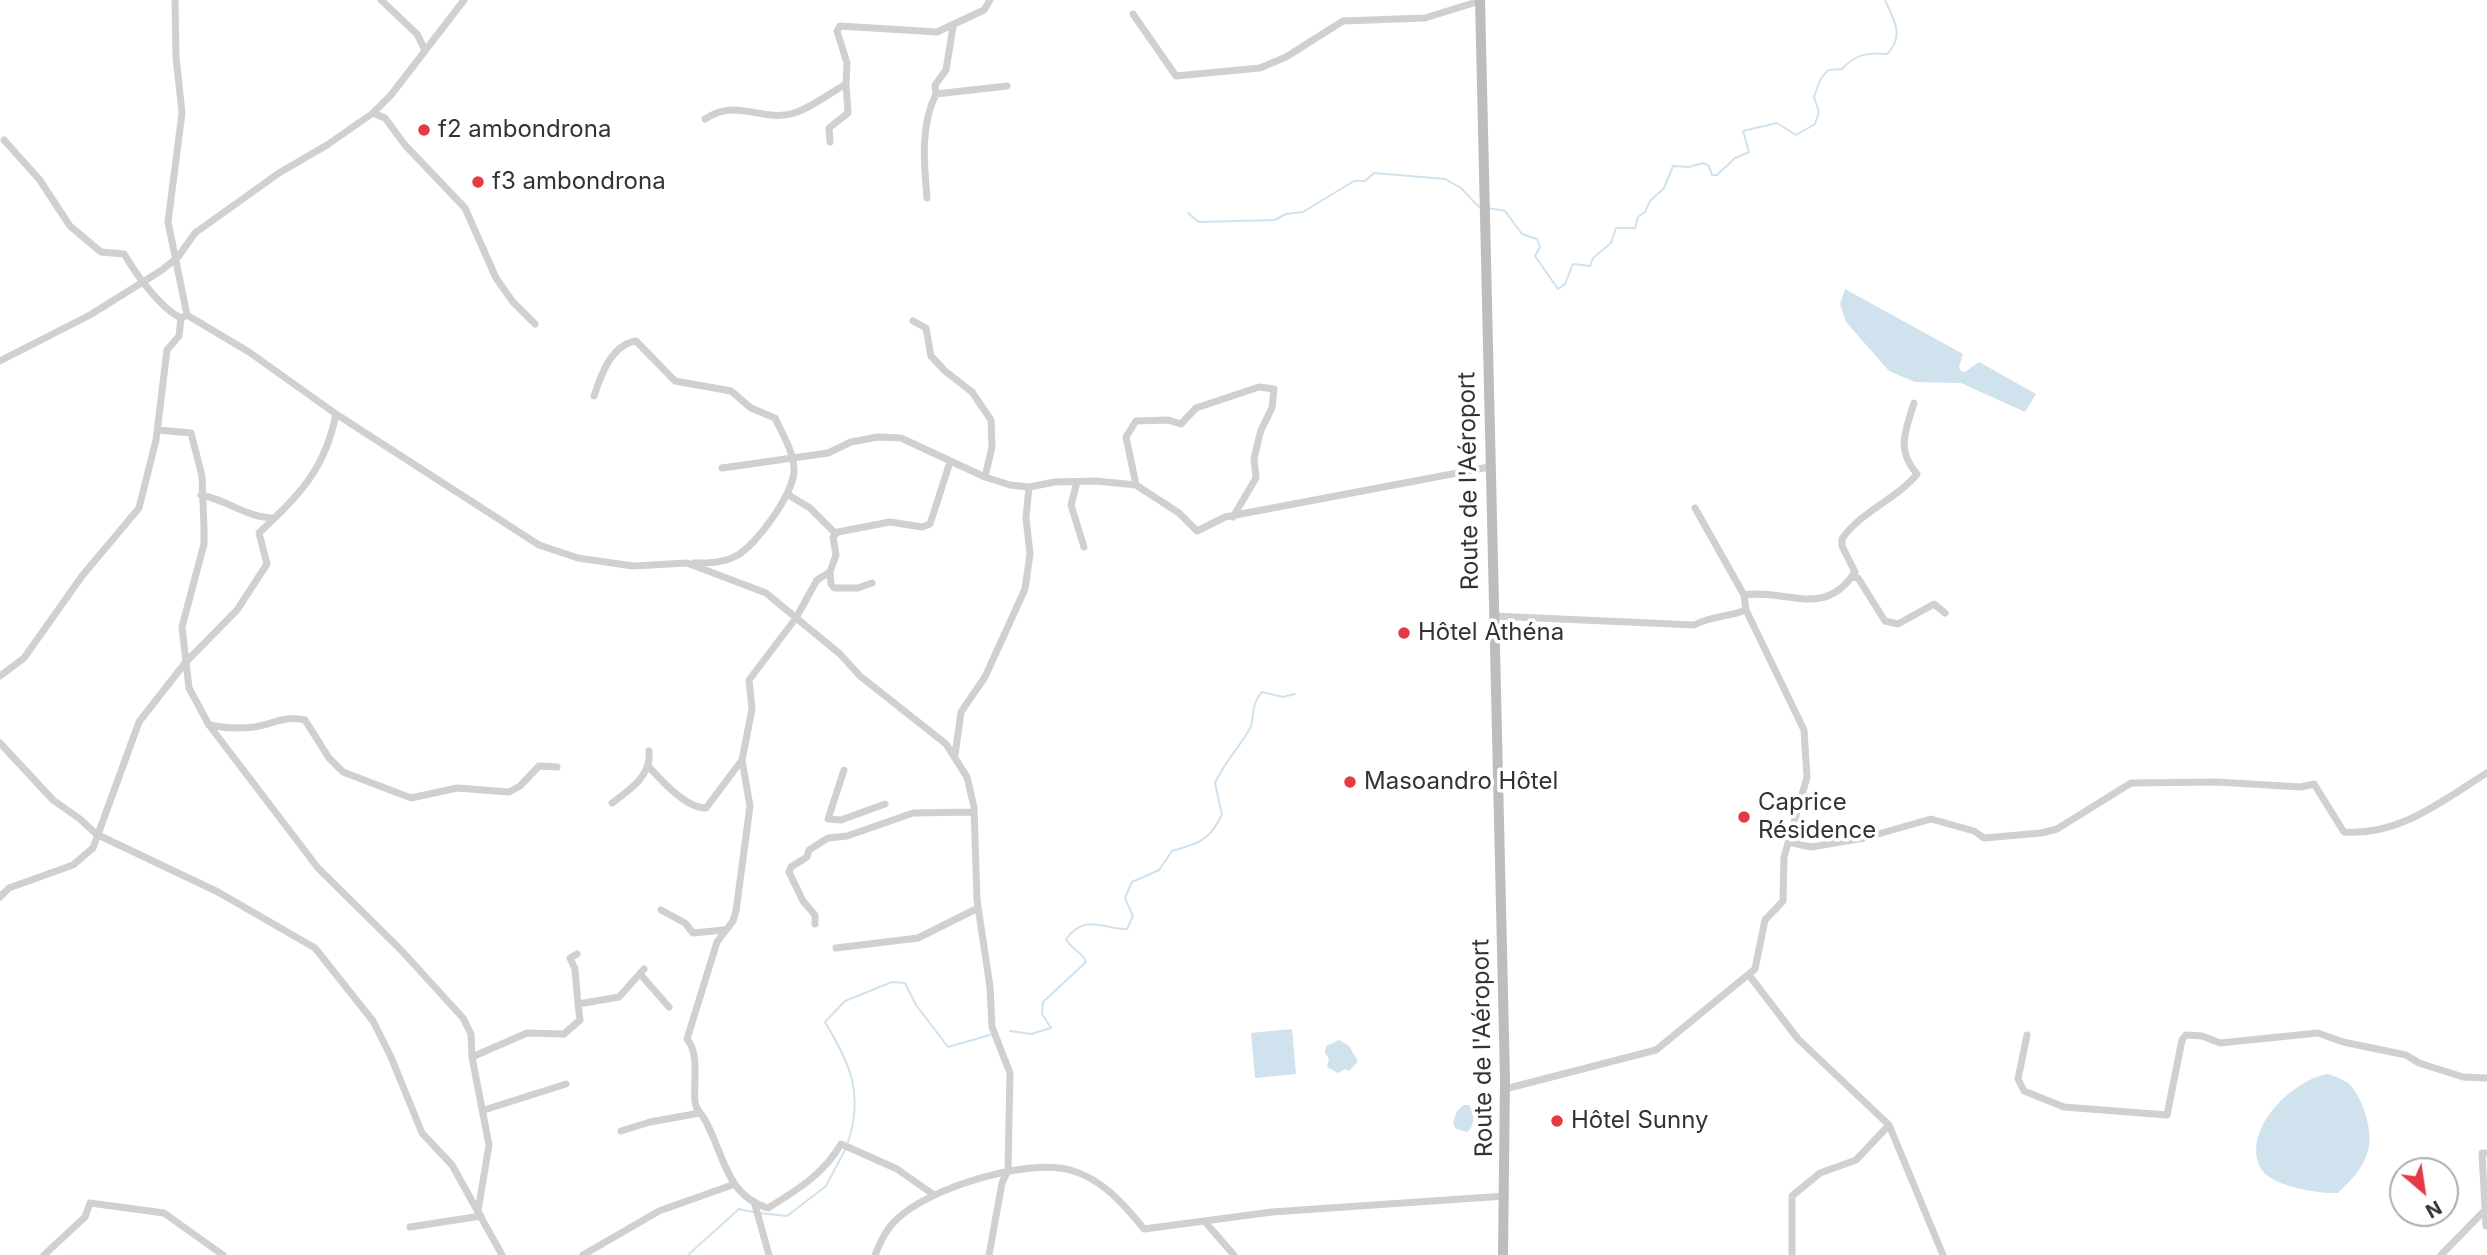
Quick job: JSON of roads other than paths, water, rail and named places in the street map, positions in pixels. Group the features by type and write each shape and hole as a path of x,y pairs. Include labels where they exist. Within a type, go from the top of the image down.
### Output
{"main road":[{"name":"Route de l'Aéroport","path":"1480,1 1489,467 1497,616 1505,1089 1503,1255"}],"street":[{"path":"0,676 24,658 82,576 139,508 158,430 167,350 179,337 184,316 178,257 168,222 182,113 176,57 175,0"},
{"path":"381,0 417,34 425,50"},
{"path":"0,361 90,315 141,284 178,257 195,233 279,173 327,145 373,113 391,95 464,0"},
{"path":"830,142 829,128 848,113 847,63 836,31 840,26 937,32 953,27 984,10 990,0"},
{"path":"1133,14 1176,76 1260,68 1286,57 1343,21 1425,18 1480,1"},
{"path":"927,198 928,109 936,94 935,85 946,70 953,27"},
{"path":"705,119 719,110 756,111 765,115 795,113 846,84"},
{"path":"936,94 1007,86"},
{"path":"373,113 384,118 405,145 465,208 496,278 513,302 535,324"},
{"path":"4,140 39,179 70,226 101,252 124,254 141,284 148,287 173,314 184,316 249,352 336,414 539,545 578,558 632,566 718,562 738,555 780,507 793,480 792,459 775,418 751,408 731,391 675,381 636,341 626,343 613,355 594,396"},
{"path":"913,321 926,328 931,356 972,392 991,420 992,447 985,477"},
{"path":"1136,485 1126,437 1136,421 1168,421 1181,424 1196,408 1259,387 1274,389 1272,408 1261,430 1254,458 1256,478 1229,517"},
{"path":"1744,595 1814,600 1836,590 1852,577 1855,572 1842,547 1842,538 1892,495 1907,486 1917,474 1905,460 1903,447 1914,403"},
{"path":"0,897 9,888 73,865 93,848 96,834 129,756 139,722 185,663 237,610 267,564 259,533 305,488 330,444 336,414"},
{"path":"158,430 191,433 202,476 204,544 183,628 189,688 209,725 318,868 401,950 463,1018 471,1034 472,1057 489,1145 480,1214"},
{"path":"722,468 828,453 851,442 878,437 901,438 950,462 1010,485 1029,487 1055,482 1077,482 1136,485 1178,513 1197,531 1229,517 1489,467"},
{"path":"872,583 858,588 834,588 830,572 836,555 833,537 879,523 922,527 930,524 950,462"},
{"path":"1077,482 1071,505 1084,547"},
{"path":"955,758 961,712 985,677 1025,589 1030,554 1026,518 1029,487"},
{"path":"787,494 810,508 836,534"},
{"path":"201,495 219,498 247,514 274,518"},
{"path":"1505,1089 1656,1050 1717,997 1755,969 1765,919 1783,901 1784,857 1807,777 1804,730 1746,610 1744,595 1695,508"},
{"path":"687,563 766,593 840,654 860,676 946,744 967,777 974,812 978,908 990,987 992,1027 1010,1073 1008,1170 1002,1183 989,1255"},
{"path":"769,1255 755,1205 735,1184 722,1164 695,1105 693,1050 687,1039 717,942 733,921 736,911 750,806 743,760 752,709 748,680 796,618 817,580 830,572"},
{"path":"1852,577 1858,579 1885,621 1898,624 1934,604 1945,613"},
{"path":"1497,616 1693,625 1708,618 1732,616 1746,610"},
{"path":"209,725 233,729 258,726 291,717 305,720 329,758 343,772 411,798 457,788 509,792 520,786 539,766 557,766"},
{"path":"0,743 53,800 96,834 218,892 315,947 373,1021 422,1133 452,1165 502,1255"},
{"path":"612,803 649,767 649,751"},
{"path":"649,767 679,794 701,808 706,808 743,760"},
{"path":"844,770 828,819 841,820 885,804"},
{"path":"1788,842 1811,847 1864,838 1931,819 1974,831 1984,838 2041,832 2057,829 2131,783 2217,782 2301,787 2314,784 2344,832 2353,833 2404,822 2443,803 2487,773"},
{"path":"815,924 815,915 803,901 789,872 791,867 807,858 809,850 838,835 847,836 913,813 974,812"},
{"path":"838,835 841,820"},
{"path":"836,948 918,937 978,908"},
{"path":"661,911 685,923 693,933 724,930"},
{"path":"472,1057 527,1033 564,1034 580,1020 575,969 570,958 578,954"},
{"path":"578,1004 620,997 642,972 669,1007"},
{"path":"1749,975 1798,1039 1889,1125 1943,1255"},
{"path":"2027,1035 2018,1079 2024,1091 2064,1107 2167,1115 2182,1040 2186,1035 2202,1035 2220,1043 2318,1032 2343,1042 2406,1055 2419,1063 2463,1077 2487,1078"},
{"path":"484,1110 565,1084"},
{"path":"621,1131 650,1122 700,1114"},
{"path":"1792,1255 1792,1196 1820,1173 1856,1160 1889,1125"},
{"path":"755,1205 768,1208 805,1185 833,1158 841,1144 897,1169 934,1195"},
{"path":"2486,1226 2482,1153 2487,1153"},
{"path":"875,1255 886,1231 897,1219 934,1195 1008,1170 1067,1169 1089,1177 1125,1205 1144,1229 1206,1223 1272,1212 1505,1196"},
{"path":"583,1255 659,1211 735,1184"},
{"path":"44,1255 85,1217 90,1203 164,1213 223,1255"},
{"path":"2441,1255 2486,1209"},
{"path":"411,1227 480,1214"},
{"path":"1206,1223 1234,1255"}],"water":[{"path":"1845,289 1963,354 1959,367 1961,371 1965,372 1979,362 2036,394 2025,412 1961,383 1915,382 1889,371 1846,322 1840,304"},
{"path":"1292,1029 1296,1074 1255,1078 1251,1033"},
{"path":"1339,1040 1349,1046 1358,1061 1349,1071 1345,1069 1338,1073 1327,1067 1329,1059 1325,1053 1326,1046"},
{"path":"2328,1074 2348,1083 2353,1089 2363,1106 2370,1137 2362,1166 2338,1193 2307,1190 2273,1179 2260,1167 2256,1152 2258,1137 2274,1108 2300,1085"},
{"path":"1464,1105 1469,1105 1473,1115 1472,1126 1467,1132 1456,1129 1453,1123 1457,1111"}],"waterway":[{"path":"1488,208 1505,211 1522,234 1537,239 1540,247 1535,256 1558,289 1565,284 1573,264 1590,266 1593,258 1611,243 1616,228 1635,228 1638,217 1664,188 1673,166 1689,167 1703,163 1709,166 1712,175 1717,175 1735,158 1749,152 1743,131 1777,123 1796,135 1815,124 1819,112 1814,97 1820,80 1828,70 1842,69 1862,55 1887,54 1896,41 1896,28 1885,0"},
{"path":"1188,213 1199,222 1275,220 1286,214 1303,212 1354,181 1365,181 1374,173 1445,179 1461,188 1479,207"},
{"path":"1010,1031 1031,1034 1051,1028 1042,1014 1043,1002 1086,962 1066,939 1081,926 1088,924 1127,929 1133,916 1125,898 1132,882 1159,870 1172,851 1202,840 1217,824 1222,815 1215,783 1251,727 1254,708 1262,692 1283,697 1295,694"},
{"path":"848,1142 855,1108 852,1079 825,1022 845,1001 892,982 905,983 916,1005 948,1047 990,1035"},
{"path":"759,1213 787,1216 826,1186 846,1148"},
{"path":"688,1255 739,1209 753,1212"}],"place":[{"name":"f2 ambondrona","path":"424,130"},
{"name":"f3 ambondrona","path":"478,182"},
{"name":"Hôtel Athéna","path":"1404,633"},
{"name":"Masoandro Hôtel","path":"1350,782"},
{"name":"Caprice Résidence","path":"1744,817"},
{"name":"Hôtel Sunny","path":"1557,1121"}]}
